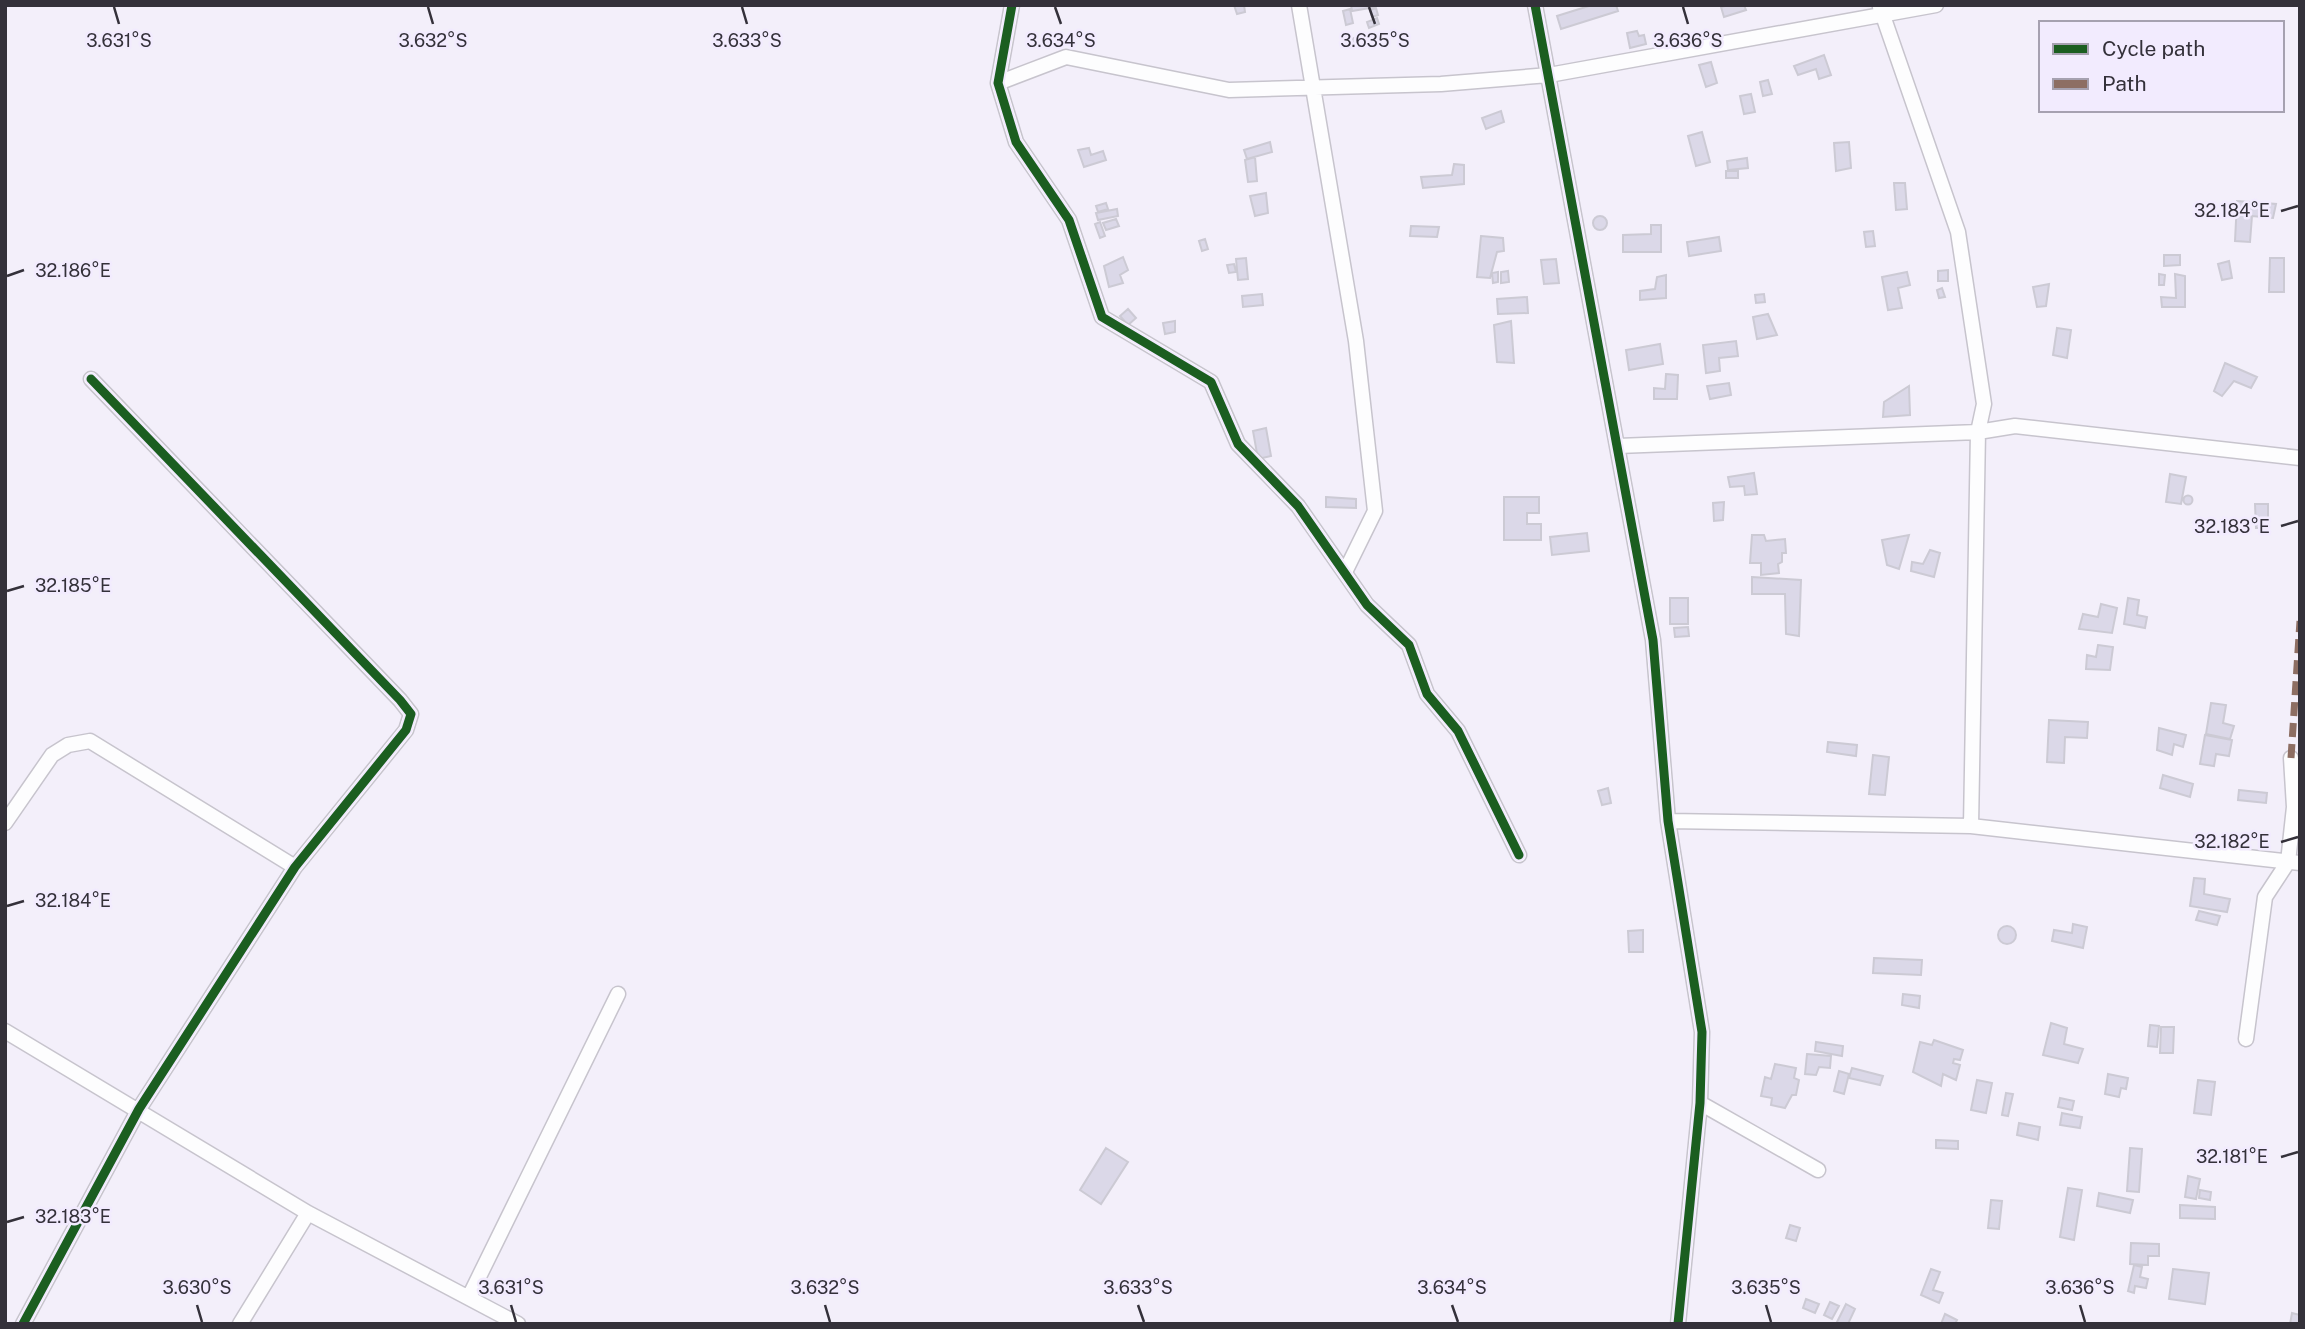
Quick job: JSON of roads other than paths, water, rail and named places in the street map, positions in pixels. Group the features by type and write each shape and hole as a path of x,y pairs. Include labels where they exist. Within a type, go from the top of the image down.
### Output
{"street":[{"path":"1012,5 998,83 1016,142 1069,220 1102,317 1211,382 1238,444 1298,506 1367,605 1409,645 1427,694 1458,731 1519,855"},
{"path":"1299,5 1356,341 1375,511 1345,572"},
{"path":"1535,5 1653,640 1668,821 1702,1032 1700,1103 1678,1324"},
{"path":"998,83 1066,57 1229,90 1441,84 1549,75 1881,10 1936,5"},
{"path":"1881,10 1958,232 1984,404 1978,432 1971,826"},
{"path":"23,1324 139,1109 295,867 406,730 411,714 91,379"},
{"path":"1618,446 1978,432 2015,426 2300,458"},
{"path":"5,823 52,755 68,744 90,741 295,867"},
{"path":"2246,1039 2265,897 2294,862 2291,758"},
{"path":"1668,821 1971,826 2294,862"},
{"path":"470,1297 618,994"},
{"path":"5,1031 139,1109 308,1213 515,1323"},
{"path":"1700,1103 1818,1170"},
{"path":"240,1324 308,1213"}]}
